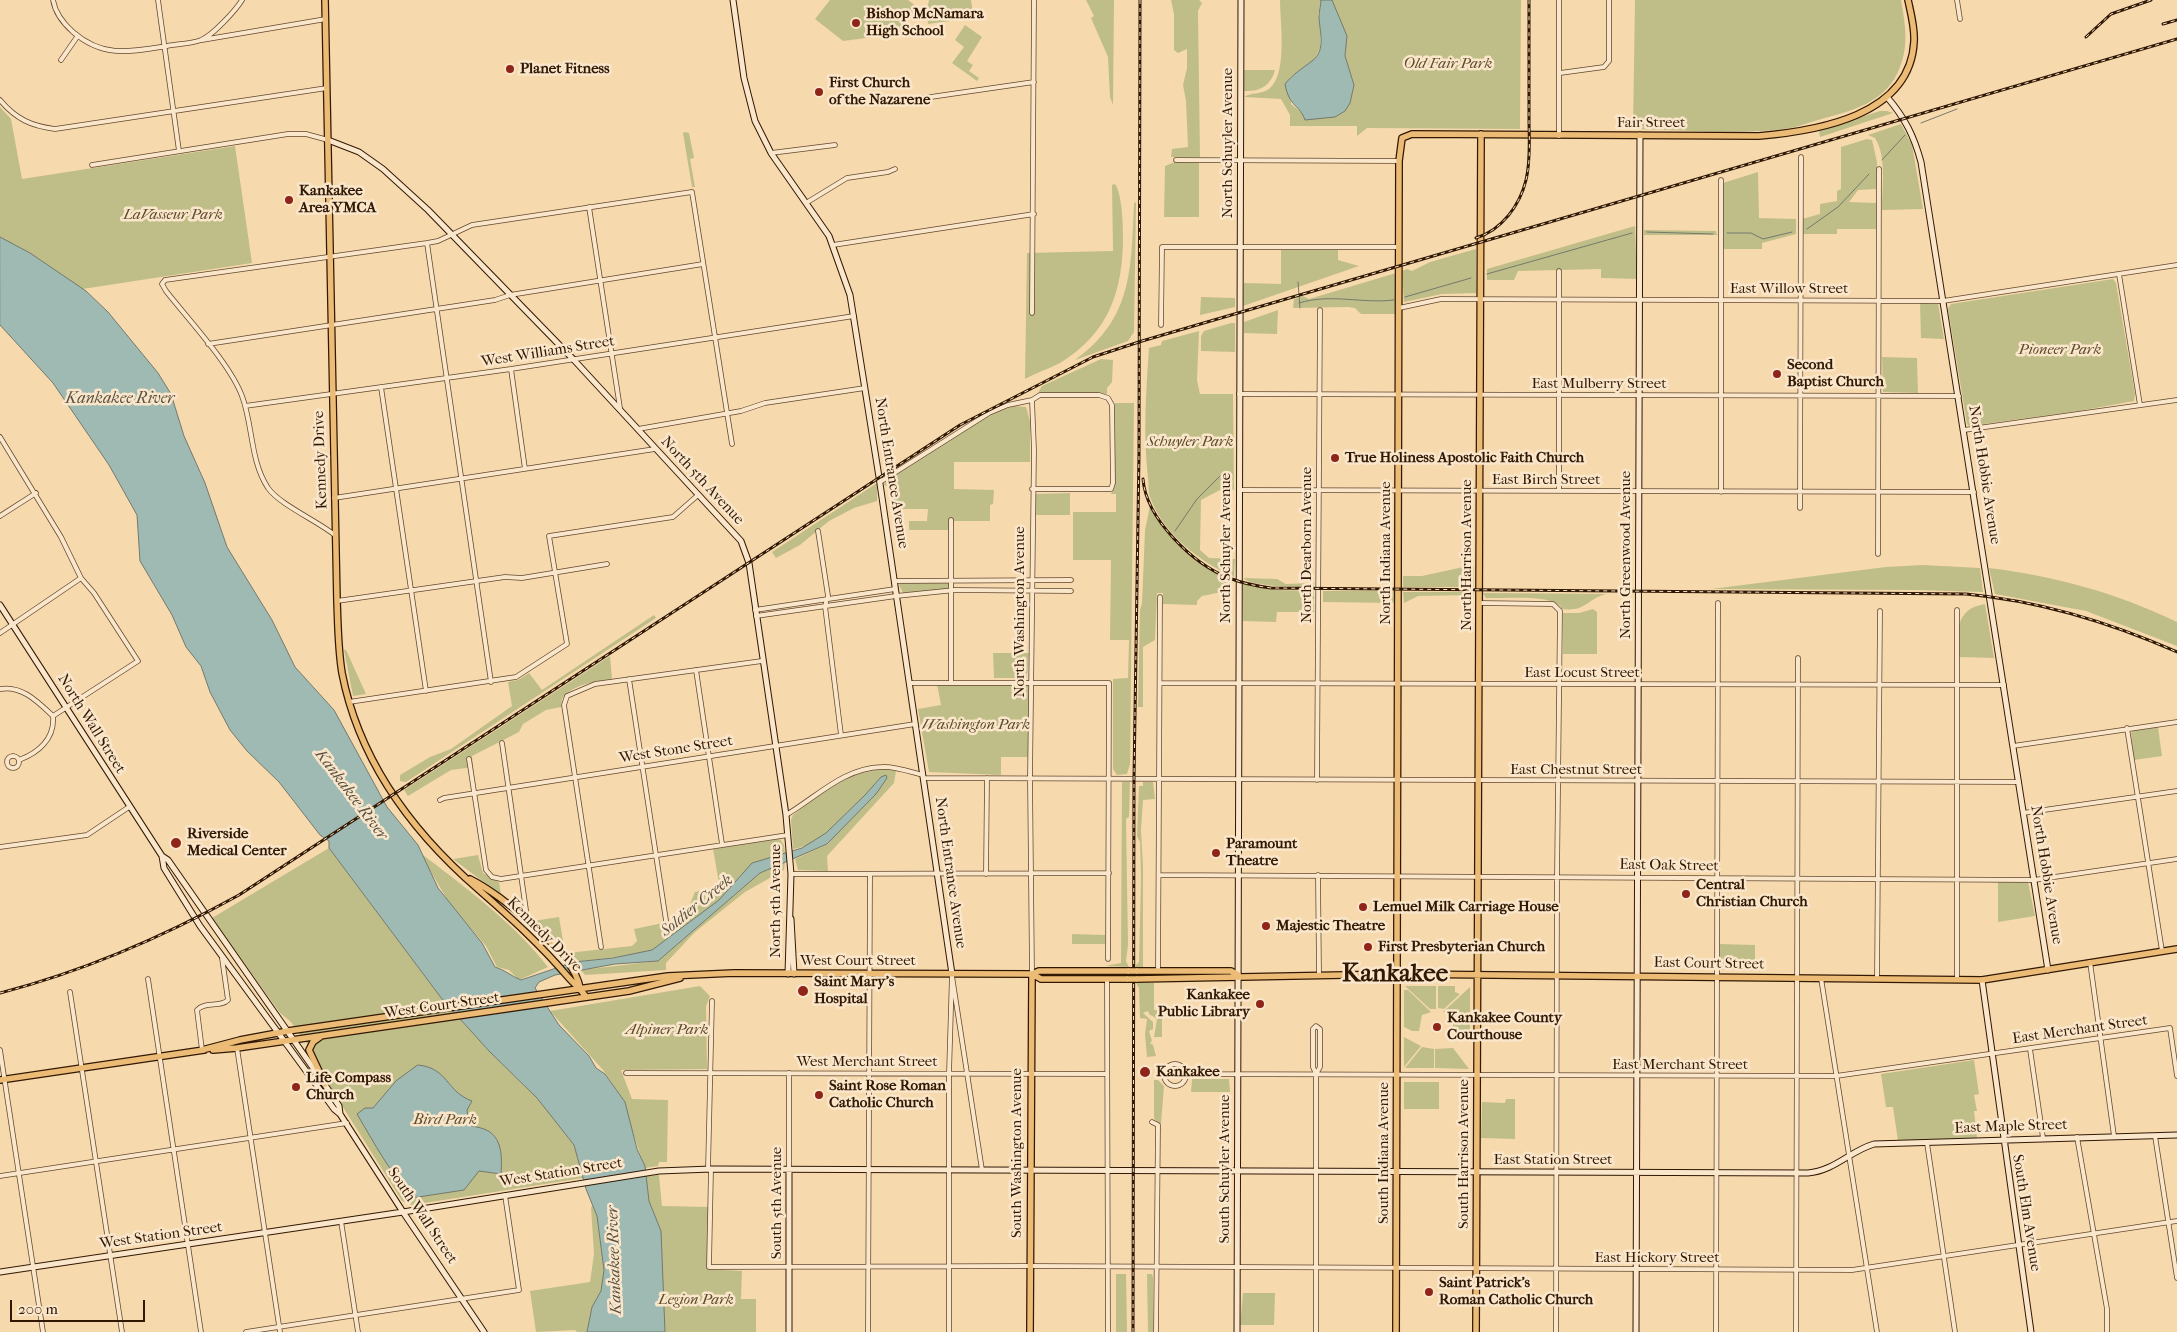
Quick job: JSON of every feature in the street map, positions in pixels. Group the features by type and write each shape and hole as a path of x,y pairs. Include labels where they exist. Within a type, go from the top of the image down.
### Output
{"main road":[{"name":"Kennedy Drive","path":"325,0 328,256 338,647 349,702 362,740 397,803 442,856 549,954 586,997"},
{"name":"North Entrance Avenue","path":"733,0 744,78 755,121 771,153 833,245 854,316 952,974"},
{"name":"North Schuyler Avenue","path":"1238,975 1241,0"},
{"path":"1888,97 1902,78 1911,59 1914,33 1908,0"},
{"name":"Fair Street","path":"1407,135 1759,136 1796,133 1849,118 1871,109 1888,97"},
{"name":"North Hobbie Avenue","path":"1888,97 1905,118 1914,135 1921,162 2048,970"},
{"name":"North Harrison Avenue","path":"1478,975 1477,781 1481,134"},
{"name":"North Indiana Avenue","path":"1397,974 1399,161 1400,144 1407,135"},
{"name":"North Greenwood Avenue","path":"1636,1332 1640,135"},
{"name":"North 5th Avenue","path":"328,140 359,152 383,169 450,234 620,408 655,449 741,541 749,563 786,815 791,874 792,974"},
{"name":"North Wall Street","path":"0,605 162,856 168,860 294,1039"},
{"name":"North Wall Street","path":"162,856 164,868 200,926 284,1040"},
{"name":"Kennedy Drive","path":"468,878 480,884 517,911 560,952 579,980 580,988"},
{"name":"East Court Street","path":"1128,978 1230,978 1238,975 1397,974 1982,980 2177,949"},
{"name":"West Court Street","path":"2,1080 202,1050 240,1040 288,1031 668,976 1032,974 1039,971 1129,971"},
{"name":"East Court Street","path":"1129,971 1231,971 1238,975"},
{"name":"West Court Street","path":"1032,974 1041,979 1128,978"},
{"name":"South Washington Avenue","path":"1030,1332 1032,974"},
{"name":"South Indiana Avenue","path":"1396,1332 1397,974"},
{"name":"South Schuyler Avenue","path":"1236,1332 1238,975"},
{"name":"South Harrison Avenue","path":"1476,1332 1478,975"},
{"name":"West Court Street","path":"202,1050 237,1048 629,991 685,976"},
{"name":"South Elm Avenue","path":"1982,980 2006,1140 2004,1150 2031,1332"},
{"path":"321,1036 313,1042 309,1050 325,1084"},
{"name":"South Wall Street","path":"294,1039 339,1106 340,1114"},
{"name":"South Wall Street","path":"284,1040 334,1109 340,1114 484,1332"},
{"name":"East Maple Street","path":"1849,1155 1874,1144 2177,1135"},
{"name":"East Station Street","path":"1132,1171 1797,1173 1824,1170 1838,1164 1849,1155"},
{"name":"West Station Street","path":"0,1272 403,1212 505,1194 660,1171 789,1169 1132,1171"},
{"name":"South 5th Avenue","path":"789,1169 789,1332"}],"street":[{"path":"53,0 54,7 66,26 77,37 96,48 120,52 164,47 326,19"},
{"path":"158,0 179,151"},
{"path":"202,40 237,8 242,0"},
{"path":"1032,313 1034,0"},
{"path":"1559,136 1560,0"},
{"path":"1560,73 1604,67 1609,61 1609,0"},
{"path":"1957,0 1960,19"},
{"path":"60,60 77,37"},
{"path":"910,100 1034,82"},
{"path":"0,100 10,112 22,121 55,129 327,88"},
{"path":"92,165 298,133 328,140"},
{"path":"771,153 835,145"},
{"path":"1800,508 1801,157"},
{"path":"1176,160 1399,161"},
{"path":"806,203 847,178 888,172 895,169"},
{"path":"1878,554 1879,169"},
{"path":"1721,180 1721,492"},
{"path":"336,536 323,525 280,499 268,487 256,456 245,406 238,388 208,344 166,291 162,284 165,280 427,243 438,241 472,224 692,192 732,444"},
{"path":"589,207 620,408"},
{"path":"833,245 1034,214"},
{"path":"427,243 491,682"},
{"path":"1161,325 1162,247 1399,247"},
{"path":"208,344 503,299 510,295 704,264"},
{"name":"East Willow Street","path":"1399,308 1441,299 1944,300 2177,265"},
{"path":"1559,271 1559,491"},
{"path":"2119,274 2140,405"},
{"name":"North Dearborn Avenue","path":"1317,780 1320,310"},
{"name":"West Williams Street","path":"245,406 574,360 854,316"},
{"path":"511,369 525,469"},
{"path":"381,387 426,691"},
{"path":"638,428 726,414 765,403 865,388"},
{"name":"East Mulberry Street","path":"1239,394 1959,396"},
{"path":"880,482 989,413 1008,405 1032,400 1040,395 1106,396 1112,405 1113,483 1111,489 1032,489"},
{"name":"North Washington Avenue","path":"1032,400 1030,778 1032,974"},
{"path":"1964,430 2177,400"},
{"path":"0,437 62,537 81,578 94,593 138,661 53,716 50,731 42,748 34,755 19,760"},
{"path":"334,498 655,449"},
{"name":"East Birch Street","path":"1239,490 1974,492"},
{"path":"0,516 36,493"},
{"path":"349,702 516,677 567,644 549,536 673,517 698,495"},
{"path":"951,682 952,520"},
{"path":"818,531 828,596 824,606 841,735"},
{"path":"337,601 505,577 522,578 607,564"},
{"path":"0,633 81,578"},
{"path":"894,581 1071,580"},
{"path":"755,610 895,589"},
{"path":"756,616 896,596 952,592 956,590 1071,591"},
{"path":"1158,971 1160,597"},
{"path":"1479,603 1553,604 1560,611 1558,684 1556,1332"},
{"path":"1716,1332 1718,603"},
{"path":"1957,610 1958,980"},
{"path":"1877,979 1880,611"},
{"path":"1796,1332 1798,658"},
{"path":"602,947 588,865 565,702 571,692 595,684 762,661"},
{"path":"696,670 722,844"},
{"path":"629,679 667,927"},
{"path":"910,683 1109,683 1108,958"},
{"name":"East Locust Street","path":"1160,683 2004,685"},
{"path":"0,689 8,688 22,691 40,703 53,716"},
{"path":"2013,746 2177,722"},
{"name":"West Stone Street","path":"440,800 642,766 916,724"},
{"path":"2127,728 2162,951"},
{"path":"502,743 526,910"},
{"path":"469,759 486,870 492,877 502,879 788,835"},
{"name":"East Chestnut Street","path":"786,815 837,779 862,770 882,766 924,777 987,778 2019,782"},
{"path":"986,874 987,778"},
{"path":"2024,813 2177,791"},
{"path":"0,847 87,835 129,807"},
{"name":"East Oak Street","path":"1159,875 1957,878 2034,880 2177,859"},
{"path":"791,874 1109,874"},
{"path":"868,1332 870,874"},
{"path":"1318,875 1319,974"},
{"path":"202,1050 197,1010 201,1006 225,1003 228,1000 222,956"},
{"path":"2090,962 2114,1136"},
{"path":"949,1332 949,1074 952,974"},
{"path":"952,974 982,1170"},
{"path":"1821,978 1877,1332"},
{"path":"148,979 172,1150 201,1332"},
{"path":"1107,979 1108,1332"},
{"path":"70,992 122,1332"},
{"path":"710,1169 712,1001"},
{"path":"1316,1074 1320,1067 1320,1029 1316,1026 1313,1029 1313,1067 1316,1074 1316,1332"},
{"name":"East Merchant Street","path":"1186,1074 1836,1076 2170,1028 2177,1076"},
{"path":"237,1048 279,1330"},
{"path":"2030,1049 2043,1138"},
{"path":"0,1050 2,1080 19,1173 43,1332"},
{"path":"1174,1064 1183,1067 1186,1074 1182,1082 1176,1086 1169,1084 1164,1076 1167,1066 1174,1064"},
{"name":"West Merchant Street","path":"626,1073 1107,1074"},
{"name":"South 5th Avenue","path":"789,1073 789,1169"},
{"path":"1152,1122 1158,1125 1156,1332"},
{"path":"0,1176 172,1150 250,1136 346,1123"},
{"path":"2155,1136 2177,1278"},
{"path":"2077,1137 2107,1309 2107,1332"},
{"path":"1927,1143 1942,1257 1955,1332"},
{"name":"East Hickory Street","path":"710,1169 709,1267 1108,1266 1795,1270 1867,1268 2177,1221"},
{"path":"246,1332 279,1330 356,1315 519,1290 505,1194"},
{"path":"342,1221 358,1332"}],"green space":[{"path":"830,0 908,0 917,7 898,34 843,41 815,19"},
{"path":"929,0 971,0 973,14 971,18 928,24 927,10"},
{"path":"1086,0 1114,0 1113,105 1110,97 1108,57 1091,18 1094,16"},
{"path":"1171,0 1199,0 1202,3 1198,11 1200,157 1171,157 1172,149 1188,147 1186,101 1183,85 1187,68 1187,49 1178,53 1174,50 1174,14"},
{"name":"Old Fair Park","path":"1280,0 1321,0 1318,15 1321,24 1320,48 1314,60 1291,77 1291,104 1303,114 1350,103 1354,85 1345,56 1347,36 1332,0 1521,0 1520,129 1367,128 1357,136 1357,126 1290,126 1290,115 1281,99 1244,97 1269,89 1275,82 1279,72 1282,48"},
{"path":"1635,0 1901,0 1905,26 1905,50 1894,79 1877,97 1855,109 1803,125 1782,129 1741,132 1633,129"},
{"path":"965,25 982,37 967,61 973,65 969,71 979,78 977,81 952,63 964,47 955,40"},
{"path":"1244,70 1275,70 1271,80 1264,87 1244,91"},
{"name":"LaVasseur Park","path":"0,107 11,119 22,179 235,146 252,263 76,290 51,267 0,237"},
{"path":"1880,111 1893,113 1820,137 1819,131"},
{"path":"1901,124 1912,145 1923,209 1882,210 1883,173 1881,154 1875,138 1868,135"},
{"path":"683,133 689,133 694,158 690,159 695,187 692,187"},
{"path":"1867,139 1872,140 1877,162 1876,189 1858,190 1849,202 1876,203 1876,229 1837,229 1837,234 1802,234 1802,219 1820,214 1820,204 1837,201 1837,191 1841,189 1841,147"},
{"path":"1175,162 1199,163 1199,217 1164,217 1165,166"},
{"path":"1758,172 1759,218 1796,219 1796,234 1762,243 1762,249 1723,249 1723,183"},
{"path":"1115,184 1122,209 1122,256 1120,275 1110,309 1091,338 1077,351 1060,363 1025,379 1027,253 1113,251 1112,185"},
{"path":"1136,202 1134,332 1128,341 1075,360 1094,344 1108,327 1118,309 1129,271 1134,203"},
{"path":"1635,226 1637,279 1601,278 1601,269 1518,271 1514,280 1487,280 1487,269"},
{"path":"1644,230 1716,231 1717,235 1644,235"},
{"path":"1476,249 1476,293 1442,294 1404,302 1402,271 1407,269 1412,271 1430,262"},
{"path":"1281,250 1338,250 1338,260 1359,266 1243,306 1244,283 1281,284"},
{"path":"1396,273 1396,314 1361,314 1355,308 1348,307 1293,308 1294,299 1303,296 1309,299"},
{"name":"Pioneer Park","path":"2113,279 2116,283 2135,394 2134,401 2079,411 1969,426 1967,424 1948,309 1951,304"},
{"path":"1201,297 1235,298 1235,307 1200,315"},
{"path":"1920,303 1938,304 1944,339 1921,338"},
{"path":"1278,310 1277,334 1244,333 1244,322"},
{"path":"1235,323 1235,352 1201,351 1201,336 1204,331"},
{"name":"Schuyler Park","path":"1199,331 1197,380 1200,394 1233,394 1234,490 1220,490 1201,500 1200,550 1209,558 1235,559 1234,577 1196,555 1173,535 1156,510 1149,493 1145,429 1149,348 1161,345 1162,341"},
{"path":"1882,357 1917,358 1918,393 1883,392"},
{"path":"1101,359 1113,360 1112,382 1107,388 1107,394 1038,393 1042,386"},
{"path":"1115,403 1134,403 1130,764 1127,774 1117,775 1113,769 1113,679 1128,678 1129,640 1110,640 1111,560 1073,560 1073,512 1116,512 1116,494 1111,494 1115,484"},
{"path":"1014,406 1026,407 1030,421 1030,462 954,462 954,489 994,490 993,504 990,505 990,521 954,521 953,530 909,530 909,521 927,521 928,509 893,509 890,487 884,485 885,482 963,430"},
{"path":"877,483 877,501 854,508 829,521 800,545 776,558 772,552"},
{"path":"1070,493 1070,515 1034,515 1036,494"},
{"path":"1150,506 1172,537 1190,555 1222,576 1223,581 1228,583 1230,581 1231,590 1202,596 1197,601 1197,605 1163,604 1163,593 1157,593 1155,640 1143,647 1143,707 1138,707 1140,610 1142,603 1145,530"},
{"path":"1923,565 1980,568 1983,592 1711,589 1886,567"},
{"path":"1474,566 1474,587 1403,587 1403,576 1422,576"},
{"path":"1989,568 2062,581 2132,602 2177,622 2177,646 2086,611 1995,594"},
{"path":"1243,578 1277,579 1286,584 1314,583 1314,587 1265,585"},
{"path":"902,582 949,582 950,589 903,593 899,585"},
{"path":"1243,584 1274,590 1314,591 1314,612 1277,612 1276,622 1243,621"},
{"path":"1323,591 1394,591 1394,603 1323,602"},
{"path":"1403,592 1474,592 1474,595 1418,596 1404,603"},
{"path":"1483,593 1606,594 1576,609 1562,609 1550,601 1528,598 1486,598"},
{"path":"1985,604 1994,658 1958,657 1958,631 1963,616 1975,607"},
{"path":"1593,609 1597,612 1597,654 1563,654 1563,613 1579,613"},
{"path":"654,615 656,618 406,782 400,781 400,775 430,757 451,749 512,706 508,682 518,680 529,673 542,690"},
{"path":"344,650 346,650 366,694 353,696"},
{"path":"993,653 1029,653 1027,678 994,678"},
{"path":"610,656 612,679 584,684 572,690 562,699 561,707 546,710 523,724 519,732 472,756 473,767 451,770 408,796 404,790"},
{"name":"Washington Park","path":"937,684 1029,685 1028,757 1001,757 1001,775 929,772 918,709 941,705"},
{"path":"2158,727 2162,756 2134,760 2131,733 2134,730"},
{"path":"884,769 896,771 894,783 827,856 828,871 798,870 795,859 828,844 881,777 853,809 830,831 805,846 793,849 791,820 793,815 834,784 869,771"},
{"path":"1122,782 1130,782 1129,817 1126,819 1128,945 1126,961 1129,967 1105,966 1121,963"},
{"path":"1143,782 1153,782 1155,799 1143,800 1141,830 1143,967 1136,967 1139,962 1141,877 1140,842 1137,836 1139,786 1143,786"},
{"path":"780,839 784,845 785,853 751,867 695,922 663,944 643,954 574,962 533,921 559,917 564,947 567,953 632,946 637,941 634,929 663,923 664,929 667,930 688,909 695,892 714,889 719,883 713,849"},
{"name":"Bird Park","path":"329,848 442,999 489,1051 537,1098 574,1145 583,1178 412,1205 402,1201 331,1088 312,1050 290,1021 280,1013 212,918"},
{"path":"419,852 471,892 503,920 534,950 548,967 519,980 509,970 497,967 486,946 450,904"},
{"path":"478,855 483,873 499,882 501,895 453,859"},
{"path":"785,862 784,870 745,892 695,932 666,963 666,970 585,975 581,970 658,961 760,873"},
{"path":"1998,882 2028,882 2035,916 1998,922"},
{"path":"1072,934 1105,935 1105,944 1072,944"},
{"path":"1720,944 1755,945 1755,970 1723,970 1720,966"},
{"path":"1136,983 1154,983 1154,1010 1162,1011 1162,1037 1154,1037 1157,1019 1149,1014 1148,1011 1143,1013 1153,1022 1153,1029 1149,1031 1152,1041 1150,1043 1153,1045 1156,1056 1147,1057 1145,1034 1147,1019 1140,1018 1139,988"},
{"name":"Alpiner Park","path":"700,986 710,996 706,1006 707,1069 621,1070 632,1099 668,1100 667,1162 659,1162 658,1166 645,1168 628,1119 625,1102 603,1070 550,1011"},
{"path":"1405,986 1436,986 1436,1009 1430,1009"},
{"path":"1438,986 1455,986 1455,992 1460,994 1444,1009 1438,1008"},
{"path":"1470,987 1470,1030 1454,1038 1452,1014 1443,1012"},
{"path":"1404,990 1408,990 1431,1012 1422,1015 1419,1031 1412,1031 1404,1027"},
{"path":"1404,1037 1421,1046 1404,1067"},
{"path":"1422,1047 1434,1049 1434,1068 1405,1068"},
{"path":"1453,1048 1469,1069 1435,1068 1435,1049"},
{"path":"1974,1060 1979,1094 1974,1095 1977,1111 1974,1111 1977,1138 1898,1141 1893,1107 1886,1107 1881,1074"},
{"path":"1192,1079 1229,1079 1230,1092 1191,1092"},
{"path":"1154,1080 1158,1080 1164,1086 1161,1124 1154,1119"},
{"path":"1404,1082 1439,1082 1439,1109 1404,1109"},
{"path":"1506,1099 1515,1099 1515,1139 1481,1138 1482,1102 1505,1103"},
{"name":"Legion Park","path":"659,1175 662,1206 709,1207 707,1269 742,1271 741,1299 756,1299 756,1332 664,1332 661,1231 649,1201 646,1176"},
{"path":"593,1206 597,1216 604,1270 601,1291 592,1307 587,1332 577,1332 575,1330 536,1332 530,1291 590,1282 594,1254 591,1207"},
{"path":"1116,1274 1126,1274 1127,1332 1116,1332"},
{"path":"1147,1274 1152,1274 1153,1278 1153,1332 1148,1332"},
{"path":"1243,1293 1275,1293 1274,1325 1240,1325"}],"water":[{"path":"1321,0 1332,0 1347,36 1345,56 1354,85 1350,103 1345,111 1335,117 1305,120 1289,97 1285,84 1317,56 1321,46 1319,16"},
{"name":"Kankakee River","path":"0,237 30,253 86,291 108,312 158,373 171,394 184,436 205,483 227,547 272,620 295,667 334,710 387,807 418,845 438,888 482,943 495,967 521,980 574,962 613,958 652,950 719,900 752,863 802,848 826,833 881,777 886,775 887,778 876,794 827,844 760,873 658,961 615,964 555,975 539,982 535,988 559,1025 589,1056 596,1068 605,1074 625,1102 637,1149 645,1166 649,1201 661,1231 665,1332 587,1332 592,1307 601,1291 604,1270 597,1216 586,1189 574,1145 537,1098 489,1051 442,999 329,848 329,841 320,835 279,782 247,751 230,730 210,692 201,666 186,647 172,615 140,561 137,515 109,465 53,383 0,325"},
{"path":"418,1065 428,1067 442,1075 457,1092 472,1101 467,1110 469,1125 484,1129 495,1137 500,1148 501,1174 479,1171 464,1190 412,1198 404,1188 357,1114 365,1108 373,1108 396,1081"}],"waterway":[{"path":"1921,123 1957,109"},
{"path":"1882,160 1905,135"},
{"path":"1807,229 1838,207 1869,174"},
{"path":"1647,232 1713,234"},
{"path":"1727,233 1751,233 1763,239 1792,232"},
{"path":"1487,274 1632,233"},
{"path":"1405,297 1471,278"},
{"name":"Soldier Creek","path":"1298,282 1300,308"},
{"path":"1299,303 1323,299 1394,300"},
{"name":"Soldier Creek","path":"1175,531 1197,499 1222,474"}],"railway":[{"path":"1133,1332 1134,779 1139,454 1140,0"},
{"path":"1476,238 1502,223 1514,207 1526,180 1529,165 1529,0"},
{"path":"2086,37 2111,14 2151,0"},
{"path":"2163,24 2177,20"},
{"path":"0,993 63,974 123,952 182,925 239,895 960,425 1093,357 1142,341 2177,39"},
{"path":"1143,479 1146,494 1162,524 1187,551 1201,562 1229,578 1271,588 1966,594 1994,597 2074,614 2126,631 2177,652"}],"place":[{"name":"Bishop McNamara High School","path":"856,23"},
{"name":"Planet Fitness","path":"510,69"},
{"name":"First Church of the Nazarene","path":"819,92"},
{"name":"Kankakee Area YMCA","path":"289,200"},
{"name":"Second Baptist Church","path":"1777,374"},
{"name":"True Holiness Apostolic Faith Church","path":"1335,458"},
{"name":"Riverside Medical Center","path":"176,843"},
{"name":"Paramount Theatre","path":"1216,853"},
{"name":"Central Christian Church","path":"1686,894"},
{"name":"Lemuel Milk Carriage House","path":"1363,907"},
{"name":"Majestic Theatre","path":"1266,926"},
{"name":"First Presbyterian Church","path":"1368,947"},
{"name":"Saint Mary's Hospital","path":"803,991"},
{"name":"Kankakee Public Library","path":"1260,1004"},
{"name":"Kankakee County Courthouse","path":"1437,1027"},
{"name":"Kankakee","path":"1145,1072"},
{"name":"Life Compass Church","path":"296,1087"},
{"name":"Saint Rose Roman Catholic Church","path":"819,1095"},
{"name":"Saint Patrick's Roman Catholic Church","path":"1429,1292"}],"district":[{"name":"Kankakee","path":"1395,975"}]}
